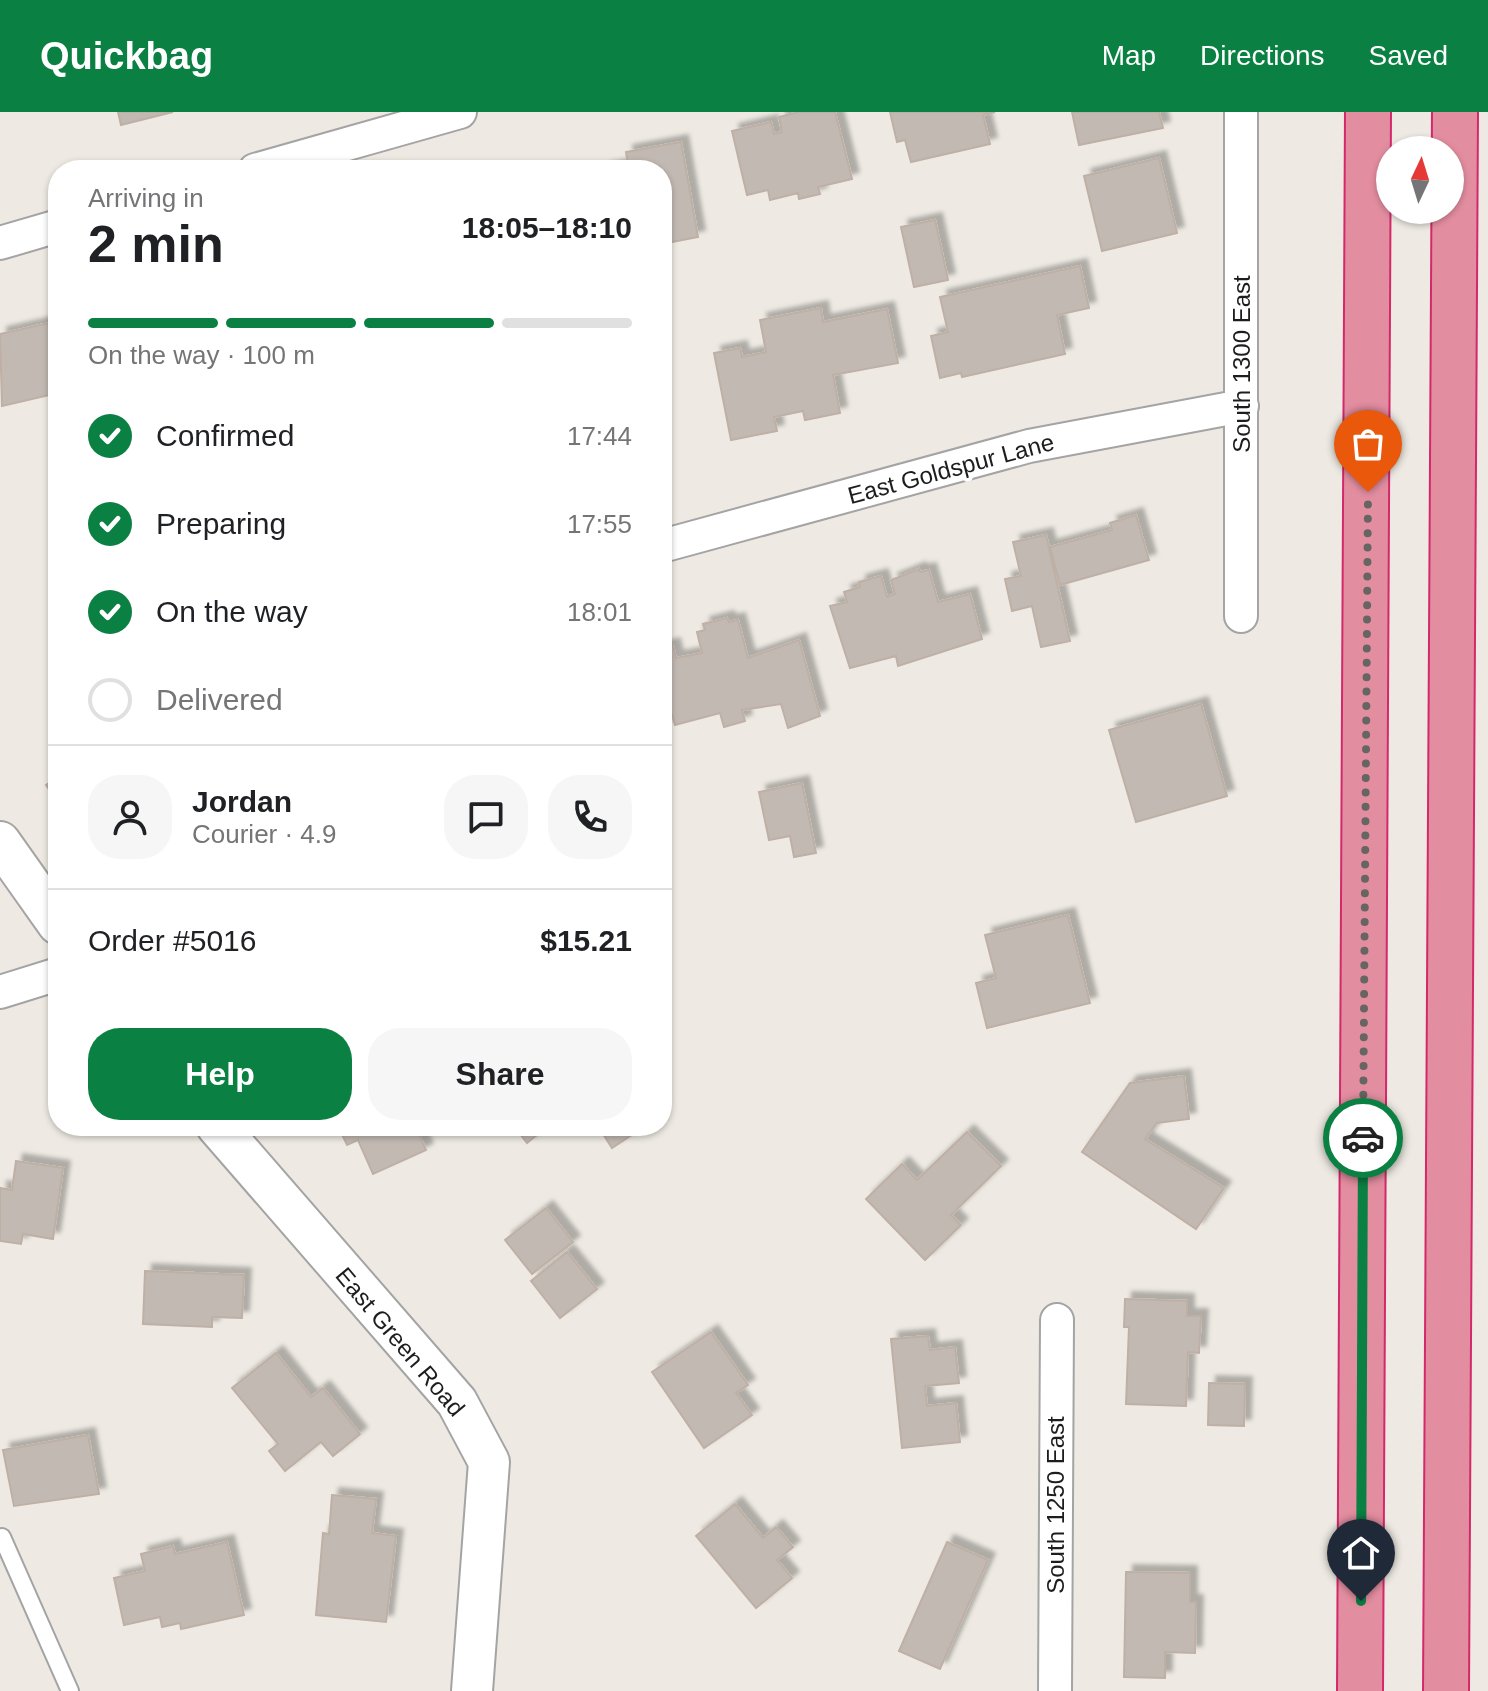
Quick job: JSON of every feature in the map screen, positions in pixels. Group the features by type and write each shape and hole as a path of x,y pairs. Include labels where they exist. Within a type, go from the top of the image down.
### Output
{"highway":[{"path":"1360,1691 1368,112"},
{"path":"1446,1691 1455,112"}],"street":[{"path":"290,160 460,112"},
{"name":"South 1300 East","path":"1241,112 1241,616"},
{"path":"0,243 48,229"},
{"name":"East Goldspur Lane","path":"672,543 1029,446 1242,406"},
{"path":"0,842 48,910"},
{"path":"0,992 48,977"},
{"name":"East Green Road","path":"226,1136 457,1402 489,1462 472,1691"},
{"name":"South 1250 East","path":"1055,1691 1057,1320"}],"lane":[{"path":"2,1537 70,1691"}],"building":[{"path":"118,112 173,112 121,125"},
{"path":"799,112 835,112 852,179 818,187 820,194 799,199 798,193 770,200 768,190 747,195 732,131 771,122 774,134 782,132 779,117"},
{"path":"890,112 995,112 983,115 990,144 911,162 905,140 897,142"},
{"path":"1072,112 1159,112 1163,128 1079,145"},
{"path":"681,142 698,237 672,242 672,160 627,160 626,152"},
{"path":"1159,158 1177,233 1102,251 1084,176"},
{"path":"935,220 948,280 914,287 901,227"},
{"path":"1080,266 1089,308 1057,315 1065,354 962,377 961,373 940,378 931,336 948,332 940,297"},
{"path":"821,308 823,322 887,309 898,363 833,375 840,413 805,420 803,411 774,417 777,431 731,440 714,353 740,348 742,357 766,352 760,320"},
{"path":"48,323 48,395 2,406 0,334"},
{"path":"1136,515 1149,560 1060,585 1050,547 1112,530 1110,523"},
{"path":"1046,535 1070,641 1041,647 1032,606 1012,611 1005,579 1021,576 1013,542"},
{"path":"919,569 920,572 929,570 938,602 970,594 982,639 898,666 896,656 850,668 830,606 847,602 844,592 860,587 859,582 881,576 887,597 895,594 891,580"},
{"path":"727,618 729,622 738,620 748,658 799,640 820,716 788,728 781,704 742,710 745,721 724,727 720,713 675,725 672,714 672,645 676,658 702,653 697,632 705,630 703,624"},
{"path":"1201,704 1227,796 1136,822 1109,730"},
{"path":"802,783 816,853 794,857 790,836 769,840 759,792"},
{"path":"1068,915 1090,1003 987,1028 976,983 996,978 985,935"},
{"path":"1184,1076 1189,1119 1157,1123 1145,1139 1224,1188 1196,1229 1082,1152 1130,1083"},
{"path":"967,1132 1001,1166 951,1215 961,1225 925,1260 866,1199 902,1164 917,1180"},
{"path":"343,1136 420,1136 426,1150 373,1174 358,1140 347,1145"},
{"path":"522,1136 536,1136 527,1143"},
{"path":"604,1136 630,1136 612,1148"},
{"path":"16,1161 63,1168 53,1239 23,1234 21,1244 0,1241 0,1188 12,1190"},
{"path":"546,1208 573,1242 532,1274 505,1240"},
{"path":"567,1252 597,1289 560,1318 531,1281"},
{"path":"145,1271 244,1275 242,1318 212,1317 212,1327 143,1324"},
{"path":"1125,1299 1187,1301 1187,1316 1201,1316 1199,1353 1188,1352 1186,1406 1126,1404 1129,1327 1124,1327"},
{"path":"711,1332 748,1385 736,1393 752,1415 704,1448 652,1372"},
{"path":"928,1336 930,1350 955,1347 959,1383 925,1386 927,1406 956,1403 960,1442 902,1448 891,1339"},
{"path":"276,1353 311,1397 323,1388 360,1434 333,1456 321,1442 285,1471 269,1451 278,1444 232,1388"},
{"path":"1209,1383 1245,1384 1244,1426 1208,1425"},
{"path":"88,1435 99,1494 14,1506 3,1450"},
{"path":"332,1495 376,1499 372,1533 396,1536 386,1622 316,1615 323,1533 329,1534"},
{"path":"735,1504 763,1538 776,1527 793,1547 777,1560 792,1578 756,1608 696,1536"},
{"path":"227,1542 244,1615 181,1629 180,1623 162,1627 160,1617 124,1625 114,1578 145,1571 141,1554 173,1546 175,1554"},
{"path":"947,1542 988,1560 940,1669 899,1651"},
{"path":"1126,1572 1190,1573 1190,1602 1196,1602 1195,1653 1165,1652 1165,1678 1124,1677"}],"way so far":[{"path":"1363,1138 1368,492"}],"route":[{"path":"1361,1601 1363,1138"}]}
